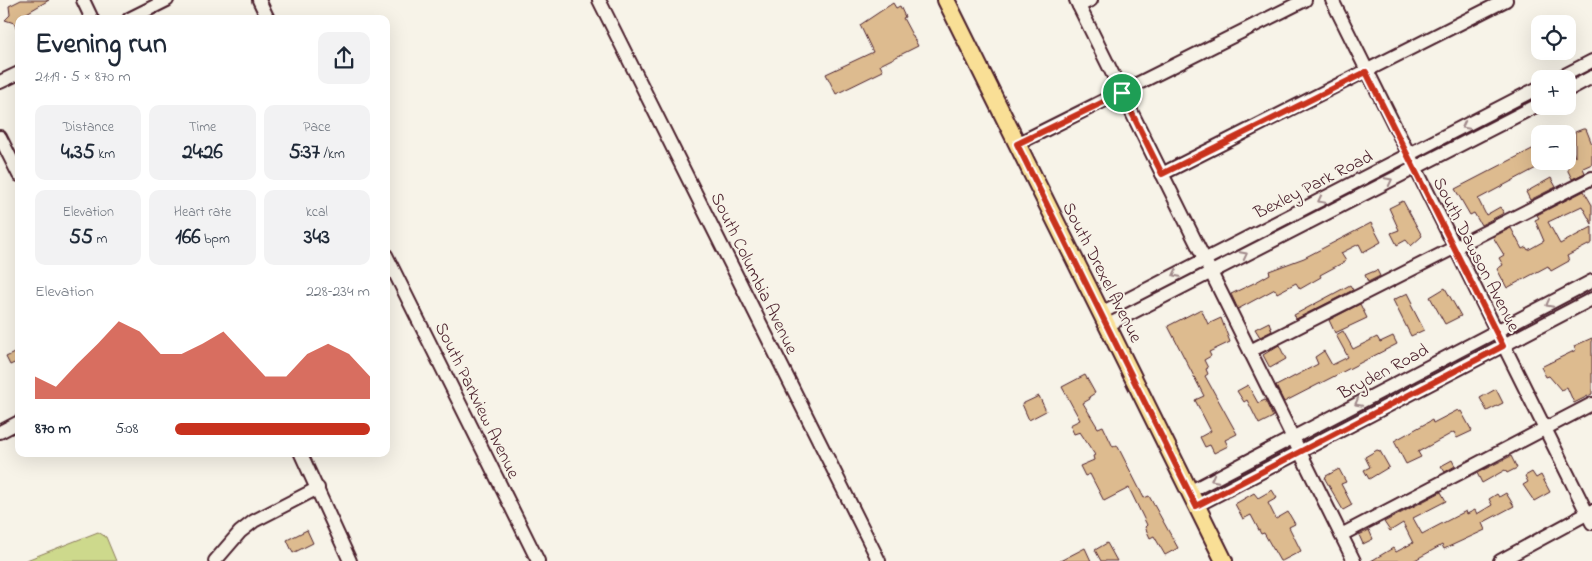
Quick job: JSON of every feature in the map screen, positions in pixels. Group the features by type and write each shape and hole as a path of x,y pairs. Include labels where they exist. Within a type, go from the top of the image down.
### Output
{"main road":[{"name":"South Drexel Avenue","path":"946,0 1193,499 1221,560"}],"street":[{"path":"83,0 90,15"},
{"path":"137,15 167,0"},
{"path":"259,0 266,15"},
{"name":"South Columbia Avenue","path":"599,0 879,561"},
{"path":"1091,0 1078,3 1354,561"},
{"path":"1017,144 1305,0"},
{"name":"South Dawson Avenue","path":"1332,0 1366,72 1590,516"},
{"path":"1162,174 1506,0"},
{"path":"1574,70 1592,61"},
{"path":"0,82 15,75"},
{"path":"1576,86 1592,77"},
{"name":"Bexley Park Road","path":"1104,319 1205,260 1531,92"},
{"name":"Bexley Park Road","path":"1104,319 1211,272 1531,109"},
{"path":"1488,114 1495,127"},
{"path":"0,137 15,167"},
{"path":"1250,351 1592,178"},
{"path":"1302,210 1309,222"},
{"name":"South Parkview Avenue","path":"390,263 538,561"},
{"name":"Bryden Road","path":"1193,499 1293,437 1592,281"},
{"path":"1575,290 1587,301"},
{"name":"Bryden Road","path":"1193,499 1300,452 1587,301"},
{"path":"1390,387 1397,401"},
{"path":"1341,535 1592,404"},
{"path":"0,432 15,424"},
{"path":"302,457 350,561"},
{"path":"216,561 240,532 254,521 318,488"},
{"path":"1500,561 1590,516"}],"green space":[{"path":"98,532 106,537 116,561 24,561"}],"building":[{"path":"21,0 49,0 26,15 15,15 15,25 14,23 5,20 10,15 9,6"},
{"path":"893,3 896,8 900,6 905,17 903,18 918,46 880,65 883,71 836,94 826,74 873,52 860,25"},
{"path":"1586,129 1592,144 1592,164 1583,168 1585,173 1572,179 1568,170 1576,170 1576,132"},
{"path":"1531,150 1532,170 1478,199 1486,215 1500,207 1504,213 1481,225 1474,213 1470,215 1455,189"},
{"path":"1551,178 1556,187 1530,200 1526,192"},
{"path":"1584,191 1592,205 1592,224 1582,206 1548,222 1560,244 1592,227 1592,243 1567,256 1569,261 1551,271 1548,266 1507,288 1497,269 1503,265 1499,258 1504,255 1493,237 1511,228 1522,249 1526,247 1528,250 1544,241 1535,220 1539,218 1537,215"},
{"path":"1403,201 1422,236 1411,246 1406,240 1397,245 1391,233 1399,230 1389,208"},
{"path":"1371,223 1381,242 1363,252 1359,244 1341,253 1346,261 1320,275 1321,277 1300,289 1296,283 1277,293 1275,289 1238,309 1231,294 1270,274 1269,271 1304,258"},
{"path":"1377,270 1380,276 1368,282 1365,275"},
{"path":"1350,285 1353,290 1296,319 1294,315"},
{"path":"1445,288 1461,316 1445,324 1430,297"},
{"path":"1408,293 1413,303 1411,305 1424,330 1411,336 1393,300"},
{"path":"1360,304 1367,318 1335,333 1329,320"},
{"path":"1201,309 1208,324 1221,318 1230,342 1209,352 1211,356 1204,360 1208,368 1206,369 1208,374 1205,376 1237,434 1225,440 1228,446 1214,453 1210,445 1205,447 1200,437 1211,431 1195,400 1204,396 1168,326"},
{"path":"1269,322 1272,331 1260,337 1255,329"},
{"path":"1343,331 1353,349 1377,337 1380,342 1393,336 1397,344 1284,402 1276,386 1318,364 1315,357 1324,351 1332,365 1348,357 1336,335"},
{"path":"1592,338 1592,394 1574,403 1567,387 1561,390 1549,376 1546,377 1541,367 1576,350 1574,346"},
{"path":"1279,345 1286,359 1270,368 1263,355"},
{"path":"15,352 15,363 10,365 6,357"},
{"path":"1085,375 1095,393 1083,403 1098,428 1103,426 1113,447 1117,445 1144,498 1149,496 1178,548 1165,555 1154,536 1150,538 1145,527 1147,525 1129,488 1104,501 1090,474 1085,476 1080,466 1094,460 1093,456 1095,455 1080,432 1074,434 1070,425 1080,420 1062,387"},
{"path":"1248,385 1258,403 1265,400 1273,417 1259,424 1247,400 1244,402 1237,391"},
{"path":"1496,389 1503,403 1487,411 1480,398"},
{"path":"1039,396 1046,411 1029,420 1022,404"},
{"path":"1458,410 1459,412 1461,411 1472,431 1457,438 1454,432 1418,452 1421,457 1406,464 1394,441 1432,420 1433,423"},
{"path":"1377,450 1380,451 1389,467 1369,479 1364,470 1370,467 1365,457"},
{"path":"1511,456 1517,468 1507,473 1505,470 1482,483 1477,473"},
{"path":"1452,460 1455,466 1445,472 1441,466"},
{"path":"1339,469 1346,482 1341,484 1352,505 1343,510 1325,479 1326,476"},
{"path":"1532,472 1536,478 1541,475 1550,492 1534,501 1523,485 1528,482 1525,476"},
{"path":"1272,490 1277,498 1268,503 1276,519 1288,512 1295,524 1289,527 1301,551 1282,561 1280,561 1264,533 1261,534 1251,515 1243,519 1235,504 1254,493 1258,498"},
{"path":"1441,492 1446,501 1413,518 1422,534 1466,511 1467,514 1475,510 1477,514 1492,505 1489,499 1497,494 1499,497 1506,493 1514,506 1482,523 1485,530 1444,549 1442,545 1413,561 1371,561 1393,548 1396,552 1413,543 1403,523 1390,531 1384,522"},
{"path":"307,530 313,543 293,553 287,540"},
{"path":"1369,530 1373,539 1363,544 1359,535"},
{"path":"1107,543 1117,561 1101,561 1095,550"},
{"path":"1085,548 1091,561 1060,561"}],"route":[{"path":"1366,72 1503,346 1196,506 1017,144 1122,93 1162,174 1366,72"}]}
